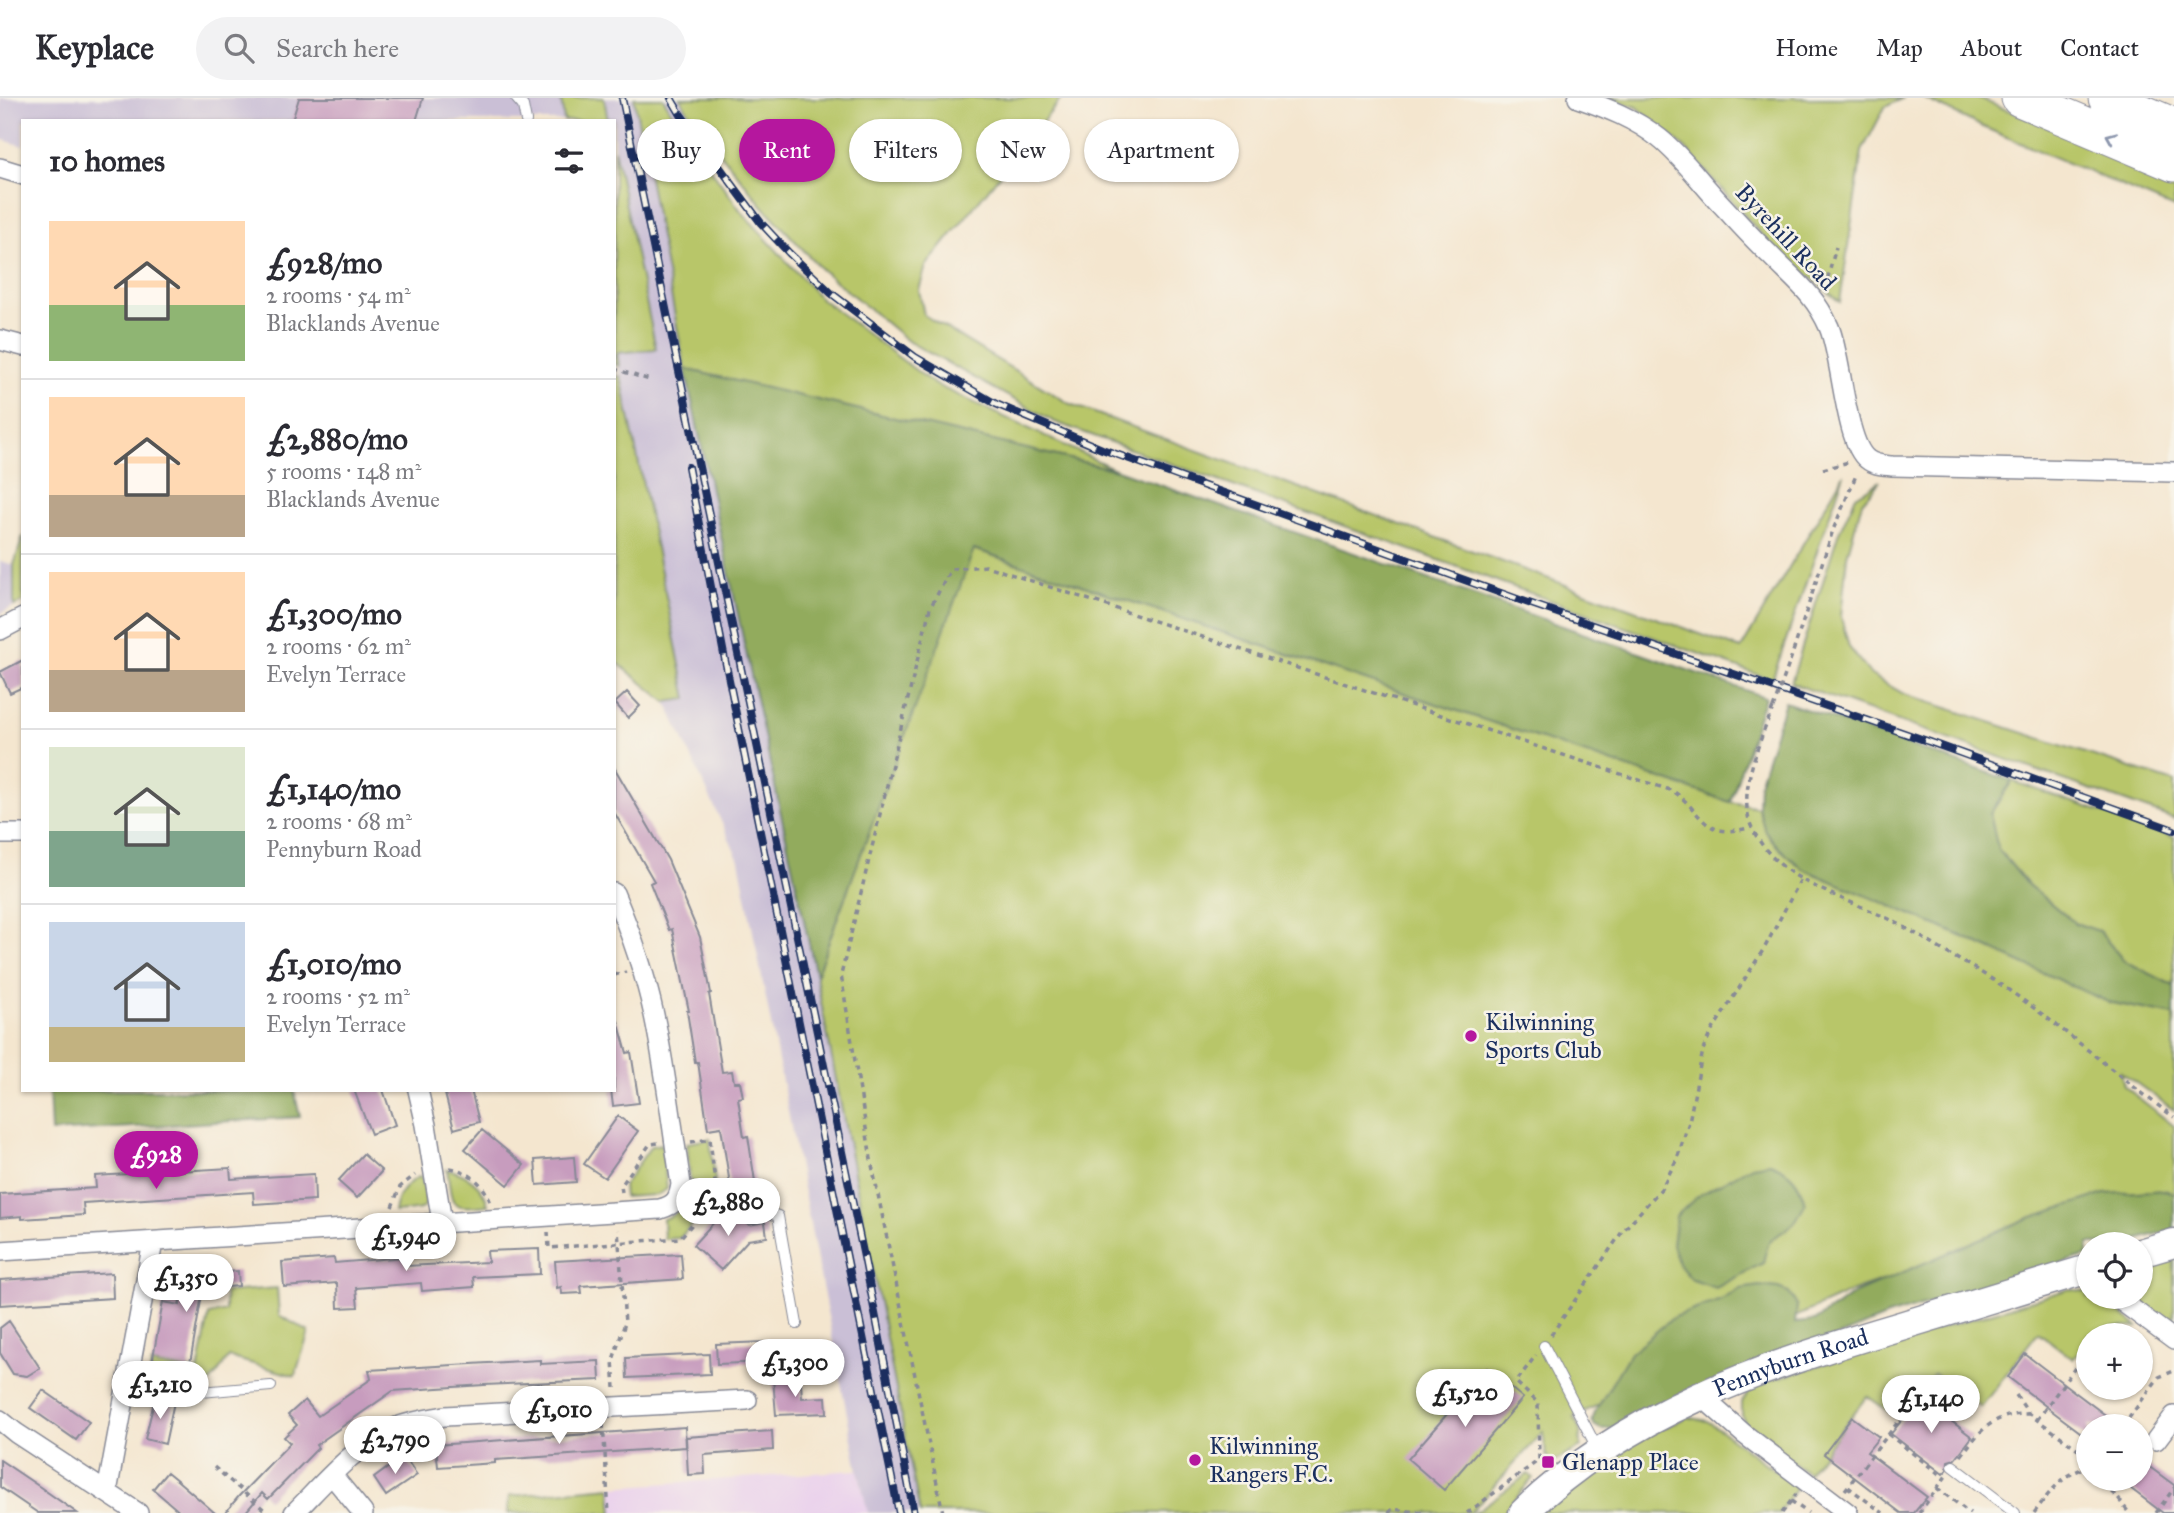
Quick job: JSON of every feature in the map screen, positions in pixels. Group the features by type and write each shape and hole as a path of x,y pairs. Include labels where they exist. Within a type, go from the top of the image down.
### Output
{"highway":[{"path":"2020,98 2174,163"},
{"path":"2107,98 2174,127"}],"street":[{"name":"Byrehill Road","path":"1578,98 1632,119 1660,138 1770,256 1811,294 1830,330 1854,438 1865,458"},
{"path":"0,169 21,174"},
{"path":"0,340 21,345"},
{"path":"1865,458 1872,463 1892,466 2174,472"},
{"path":"0,630 21,619"},
{"path":"0,834 21,834"},
{"path":"0,1251 660,1209 674,1203 680,1191 654,1014 631,934 616,899"},
{"path":"418,1092 442,1222"},
{"path":"107,1492 153,1242"},
{"path":"2153,1249 2174,1243"},
{"name":"Pennyburn Road","path":"1523,1513 1548,1489 1598,1450 1644,1423 1703,1394 1768,1367 1820,1350 2076,1273"},
{"path":"2132,1309 2150,1323"},
{"path":"2153,1325 2174,1340"},
{"path":"1703,1394 1709,1403 1744,1434 1841,1508"},
{"path":"294,1513 367,1444 400,1426 445,1416 747,1400"},
{"path":"2156,1440 2174,1416"},
{"path":"0,1420 138,1513"},
{"path":"332,1475 363,1513"}],"lane":[{"path":"516,98 523,106 526,119"},
{"path":"680,1191 778,1216 797,1324"},
{"path":"1544,1346 1598,1450"},
{"path":"127,1381 201,1392 271,1386"},
{"path":"1953,1466 2015,1513"}],"path":[{"path":"1819,307 1836,247"},
{"path":"616,370 650,380"},
{"path":"1823,469 1865,458"},
{"path":"1865,458 1833,530 1749,779 1747,806 1752,827 1772,857 1785,870 1801,880 1896,922 2011,991 2174,1117"},
{"path":"943,1513 872,1165 841,975 930,608 951,569 986,566 1673,791 1699,818 1714,829 1738,831 1752,827"},
{"path":"1467,1513 1539,1460 1538,1403 1516,1382 1622,1232 1661,1189 1676,1159 1689,1122 1703,1051 1710,1034 1765,947 1801,880"},
{"path":"609,1513 609,1408 613,1360 625,1323 621,1186 650,1144 674,1140"},
{"path":"393,1226 391,1212 400,1187 419,1172 434,1167 453,1168 471,1176 489,1197 494,1219"},
{"path":"2037,1420 2076,1366"},
{"path":"2131,1414 2159,1377 2174,1371"},
{"path":"1841,1508 1847,1487 1923,1390"},
{"path":"2016,1395 2029,1414 2076,1448"},
{"path":"1919,1513 1976,1435 1991,1422 2015,1414 2029,1414"},
{"path":"1888,1434 1945,1478"},
{"path":"214,1466 268,1513"},
{"path":"2034,1513 2053,1487 2076,1471"},
{"path":"1847,1487 1883,1513"},
{"path":"1937,1488 1970,1513"},
{"path":"2155,1513 2174,1488"},
{"path":"2110,1491 2129,1513"},
{"path":"1791,1501 1808,1513"},
{"path":"1389,1513 1392,1509 1424,1513"}],"shaded area":[{"path":"0,98 561,98 564,119 21,119 21,145 0,139"},
{"path":"604,98 634,98 638,119 637,182 650,182 685,369 816,976 920,1513 868,1513 739,860 666,702 687,698 616,353 656,349 616,158 616,119 609,119"},
{"path":"663,98 680,98 692,118 675,119"},
{"path":"0,561 14,565 14,606 0,614"},
{"path":"858,1470 868,1513 613,1513 611,1487"}],"green space":[{"path":"561,98 604,98 608,119 564,119"},
{"path":"634,98 663,98 675,119 638,119"},
{"path":"680,98 1062,98 1045,119 976,119 976,182 994,182 926,266 919,290 924,315 1070,404 1741,649 1844,474 1772,680 1055,422 909,342 821,269 743,182 835,182 835,119 739,119 739,176 725,159 725,119 692,118"},
{"path":"1606,98 1903,98 1885,107 1862,151 1840,302 1768,242 1686,149 1637,107"},
{"path":"1923,98 1977,98 2174,180 2174,208 1983,127"},
{"path":"616,159 656,349 617,353 619,366 616,365"},
{"path":"650,182 720,182 741,211 820,298 934,384 1117,470 685,369"},
{"path":"685,369 1117,470 1765,697 1730,802 974,549 816,976"},
{"path":"616,376 621,377 687,699 666,702 616,662"},
{"path":"1880,481 1862,502 1847,556 1841,617 1849,647 1871,675 1904,694 2174,782 2174,819 1791,683 1838,534 1856,496"},
{"path":"21,542 21,603 14,606 14,565"},
{"name":"Kilwinning Sports Club","path":"973,549 1730,802 1758,807 1765,831 1778,847 1803,869 2108,1002 2174,1015 2174,1110 2121,1072 2124,1086 2174,1126 2174,1194 2166,1190 2145,1192 1855,1290 1574,1416 1580,1431 1581,1447 1552,1463 1546,1455 1543,1432 1470,1513 920,1513 816,976"},
{"path":"1785,702 2012,781 1990,814 1998,849 2028,885 2075,923 2099,931 2123,960 2174,986 2174,1015 2108,1002 1803,869 1778,847 1765,831 1758,807 1759,784"},
{"path":"2012,781 2174,837 2174,986 2123,960 2099,931 2075,923 2028,885 1998,849 1990,814"},
{"path":"49,1092 294,1092 300,1117 51,1132"},
{"path":"710,1139 716,1189 690,1181 687,1143"},
{"path":"662,1144 667,1189 657,1195 624,1197 623,1186 651,1146"},
{"path":"1770,1163 1794,1178 1801,1189 1805,1204 1796,1220 1770,1241 1763,1263 1716,1288 1692,1280 1679,1265 1672,1245 1676,1216 1698,1196 1752,1166"},
{"path":"447,1169 474,1181 488,1205 466,1207 455,1203 450,1192"},
{"path":"421,1176 426,1202 424,1206 421,1209 394,1212 403,1190"},
{"path":"2167,1190 2174,1194 2174,1229 2153,1235 2153,1232 2076,1232 2076,1259 1888,1316 1613,1428 1601,1429 1592,1421 1630,1353 1674,1317 1721,1300 1740,1289 1759,1286 1789,1292 1797,1306 1795,1323 1814,1321 1855,1293 2026,1219 2104,1194"},
{"path":"687,1192 714,1199 680,1238 664,1239 663,1219 679,1210"},
{"path":"2174,1255 2174,1318 2167,1327 2144,1309 2153,1309 2153,1262"},
{"path":"277,1288 279,1315 309,1332 295,1376 229,1357 213,1379 201,1388 149,1381 151,1364 198,1372 209,1315 225,1311 225,1292"},
{"path":"2069,1289 2076,1290 2076,1309 2115,1309 2133,1323 2076,1323 2076,1356 2073,1359 2038,1332 1981,1407 1934,1374 1899,1419 1867,1396 1808,1473 1748,1429 1742,1416 1742,1402 1749,1391 1761,1383"},
{"path":"1687,1417 1707,1421 1715,1426 1797,1487 1779,1513 1538,1513 1631,1443"},
{"path":"1528,1474 1533,1478 1503,1513 1474,1513"},
{"path":"611,1487 613,1513 508,1513 509,1496"}],"building":[{"path":"299,98 423,98 417,119 293,119"},
{"path":"21,661 21,688 10,693 0,672"},
{"path":"627,692 640,706 628,718 616,702"},
{"path":"616,770 668,860 700,937 722,1072 732,1071 734,1082 740,1082 743,1097 738,1098 744,1137 748,1136 756,1188 731,1191 721,1127 708,1129 698,1062 695,1062 689,1011 672,929 669,930 650,883 654,881 616,815"},
{"path":"616,1022 627,1053 631,1052 639,1103 613,1106 611,1092 616,1092"},
{"path":"355,1092 384,1092 395,1125 371,1134"},
{"path":"445,1092 472,1092 479,1122 454,1129"},
{"path":"618,1116 638,1131 605,1178 584,1164"},
{"path":"482,1130 524,1165 508,1185 465,1149"},
{"path":"363,1154 382,1171 357,1198 338,1181"},
{"path":"574,1157 576,1182 537,1185 535,1160"},
{"path":"230,1168 231,1179 314,1174 315,1200 254,1204 253,1192 83,1203 84,1215 0,1218 0,1194 96,1188 95,1176"},
{"path":"728,1207 749,1225 765,1222 767,1237 748,1240 721,1270 693,1245"},
{"path":"539,1249 540,1274 473,1277 474,1287 422,1291 421,1283 356,1288 358,1307 338,1308 337,1283 284,1287 282,1262 334,1258 335,1263 405,1257 406,1266 488,1262 487,1251"},
{"path":"681,1254 683,1279 581,1286 582,1293 562,1294 561,1287 557,1288 555,1261"},
{"path":"215,1266 215,1273 238,1271 239,1286 203,1289 189,1369 152,1363 163,1302 180,1305 178,1267"},
{"path":"112,1273 113,1298 0,1305 0,1280"},
{"path":"9,1321 40,1368 27,1376 13,1374 0,1353 0,1328"},
{"path":"765,1342 766,1362 717,1364 716,1344"},
{"path":"709,1354 710,1374 627,1378 626,1358"},
{"path":"2025,1354 2076,1393 2076,1400 2086,1400 2104,1414 2076,1414 2076,1429 2008,1377"},
{"path":"540,1360 540,1364 599,1361 600,1380 393,1391 316,1445 318,1448 268,1499 262,1493 245,1513 225,1513 290,1443 284,1437 297,1425 288,1415 305,1400 318,1416 371,1379 369,1370"},
{"path":"1487,1368 1523,1398 1444,1490 1408,1459"},
{"path":"793,1376 793,1383 801,1382 802,1398 826,1397 827,1413 776,1415 773,1378"},
{"path":"43,1390 89,1422 76,1440 30,1408"},
{"path":"1920,1397 1972,1437 1955,1459 1948,1461 1947,1470 1943,1474 1891,1434"},
{"path":"155,1398 174,1402 165,1444 145,1439"},
{"path":"1852,1417 1879,1437 1867,1452 1927,1497 1914,1513 1901,1513 1824,1454"},
{"path":"685,1427 686,1447 495,1460 495,1463 438,1467 436,1445"},
{"path":"772,1431 773,1450 704,1455 705,1474 688,1475 686,1437"},
{"path":"404,1456 417,1475 386,1496 374,1478"},
{"path":"0,1460 77,1513 38,1513 0,1487"},
{"path":"2153,1470 2174,1485 2174,1513 2163,1513 2134,1491 2153,1491"},
{"path":"167,1472 215,1513 181,1513 153,1489"}],"railway":[{"path":"622,98 865,1262 914,1513"},
{"path":"671,98 761,223 831,293 915,357 996,404 1102,449 1520,600 2174,830"},
{"path":"688,467 899,1513"}],"place":[{"name":"Kilwinning Sports Club","path":"1471,1036"},
{"name":"Kilwinning Rangers F.C.","path":"1195,1460"},
{"name":"Glenapp Place","path":"1548,1462"}]}
